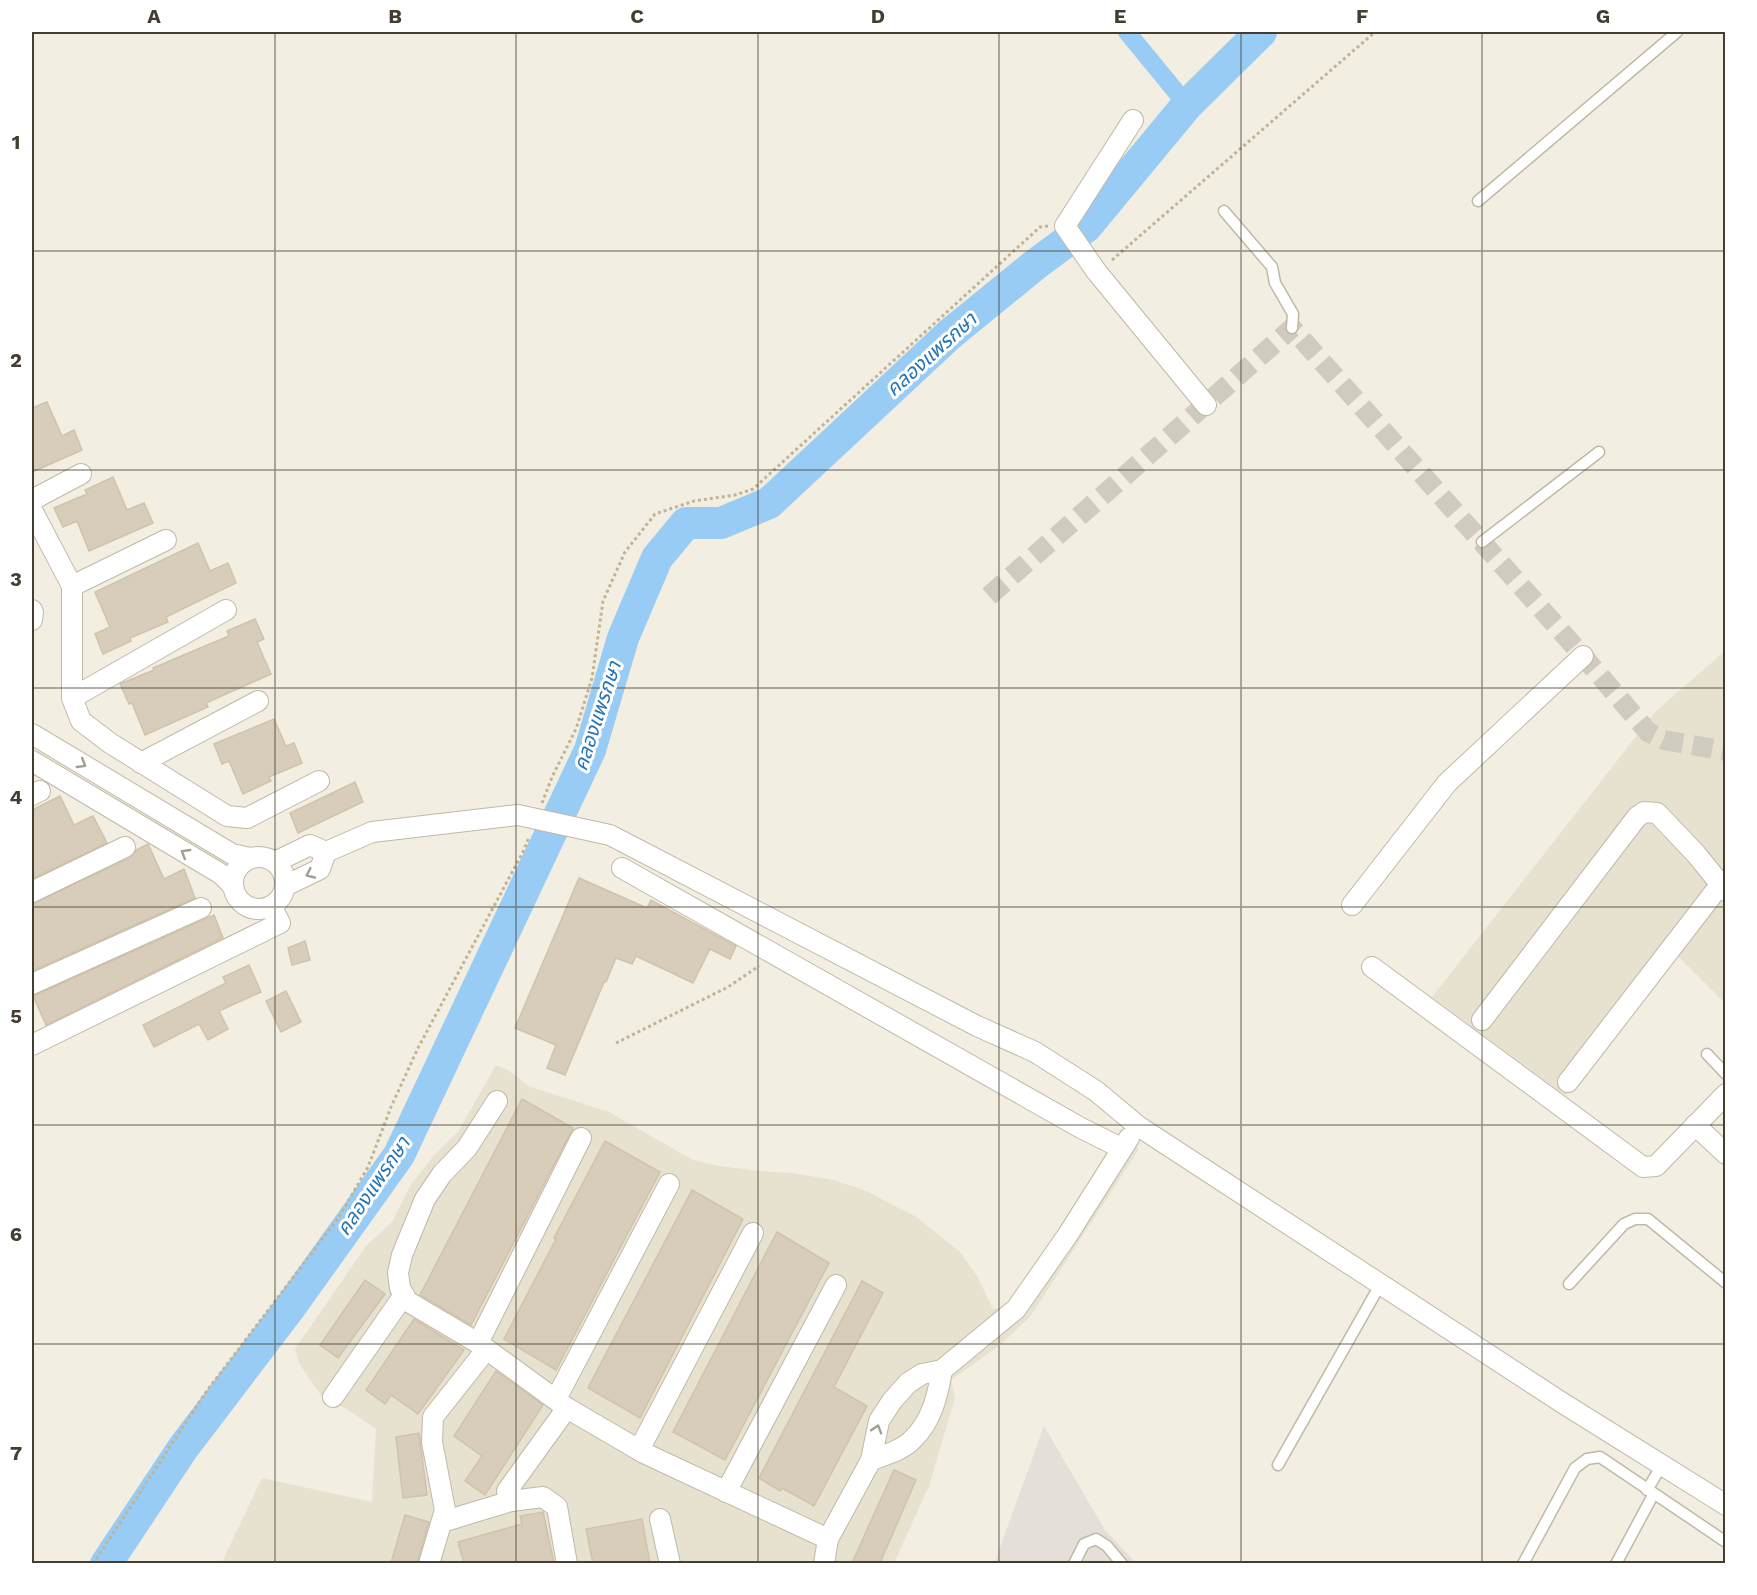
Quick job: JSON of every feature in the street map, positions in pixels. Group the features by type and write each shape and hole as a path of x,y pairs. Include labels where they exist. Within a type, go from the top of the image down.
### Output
{"street":[{"path":"1133,120 1065,226 1067,231 1102,267 1206,405"},
{"path":"32,500 81,474"},
{"path":"32,510 72,586 72,698 81,721 110,743 228,816 247,818 319,781"},
{"path":"72,586 166,540"},
{"path":"32,610 32,620"},
{"path":"72,698 226,610"},
{"path":"1352,905 1447,783 1583,656"},
{"path":"141,763 258,701"},
{"path":"32,734 232,854 250,858 267,858 275,862 281,869 285,886 282,894 271,906 255,909 247,906 236,895 233,886 220,874 32,761"},
{"path":"1482,1020 1637,817 1644,812 1657,813 1696,854 1723,888 1568,1083"},
{"path":"285,886 320,869 327,852 372,832 518,815 610,835 977,1026 1035,1052 1096,1091 1138,1126 1380,1285 1725,1505"},
{"path":"275,862 310,845 327,852"},
{"path":"32,892 125,847"},
{"path":"233,886 237,869 250,858"},
{"path":"621,868 1081,1128 1121,1148"},
{"path":"32,1046 280,923 271,906"},
{"path":"32,984 201,908"},
{"path":"1372,967 1638,1165 1648,1168 1656,1166 1725,1094"},
{"path":"497,1101 467,1148 442,1174 425,1199 402,1256 398,1273 400,1288 407,1301 482,1346 561,1404 639,1450 828,1539"},
{"path":"1695,1125 1725,1155"},
{"path":"824,1563 828,1539 871,1460 879,1421 892,1401 909,1383 922,1374 942,1370 1017,1310 1067,1236 1121,1148 1138,1126"},
{"path":"429,1563 445,1510 432,1442 433,1417 482,1346 581,1138"},
{"path":"511,1501 507,1491 561,1404 669,1184"},
{"path":"639,1450 753,1233"},
{"path":"726,1492 836,1285"},
{"path":"333,1397 404,1295"},
{"path":"871,1460 895,1451 913,1439 934,1408 942,1370"},
{"path":"442,1522 511,1501 543,1497 557,1507 567,1563"},
{"path":"660,1519 670,1563"}],"lane":[{"path":"1478,201 1677,32"},
{"path":"1224,212 1272,267 1275,283 1293,314 1292,328"},
{"path":"1482,543 1599,452"},
{"path":"1707,1054 1725,1074"},
{"path":"1569,1284 1624,1224 1648,1219 1725,1283"},
{"path":"1278,1465 1380,1285"},
{"path":"1523,1563 1575,1468 1587,1459 1600,1457 1725,1542"},
{"path":"1616,1563 1662,1465"},
{"path":"1074,1563 1084,1544 1095,1539 1107,1546 1122,1563"}],"path":[{"path":"1102,267 1376,32"},
{"path":"616,1043 728,987 776,955"}],"shaded area":[{"path":"1725,651 1725,1003 1677,955 1566,1096 1432,997 1656,711"},
{"path":"496,1065 510,1071 528,1086 609,1112 693,1160 719,1166 792,1173 834,1180 866,1191 915,1216 960,1252 977,1276 993,1309 1001,1308 1014,1299 1120,1134 1139,1149 1030,1317 1000,1345 951,1380 955,1398 929,1486 894,1563 221,1564 262,1478 372,1502 376,1429 348,1410 322,1397 300,1365 295,1349 366,1246 392,1222 410,1186 435,1154 458,1132"},
{"path":"1044,1426 1105,1530 1136,1563 994,1564"}],"building":[{"path":"47,402 62,436 74,430 82,450 32,472 32,408"},
{"path":"113,477 127,510 144,503 153,523 89,551 77,521 63,527 54,508 87,494 85,490"},
{"path":"198,543 210,571 228,563 236,583 166,617 168,622 130,638 131,641 103,654 95,634 110,627 95,592"},
{"path":"255,619 264,639 257,642 271,674 206,703 208,707 145,735 132,703 129,704 120,684 229,636 227,631"},
{"path":"274,719 286,746 294,743 302,763 269,777 271,781 243,794 229,761 222,764 214,744"},
{"path":"355,782 363,802 298,833 290,813"},
{"path":"60,796 74,825 93,816 107,843 32,879 32,810"},
{"path":"148,844 164,879 184,869 195,898 32,971 32,904 130,858 136,850"},
{"path":"579,878 647,908 651,900 736,946 730,959 710,949 693,983 636,956 632,964 616,958 565,1075 547,1068 556,1045 515,1028"},
{"path":"214,915 223,938 46,1025 33,996"},
{"path":"305,941 310,960 292,965 288,948"},
{"path":"249,965 261,992 219,1011 228,1029 208,1040 199,1024 154,1047 143,1025 226,983 223,977"},
{"path":"286,991 301,1022 281,1032 266,1001"},
{"path":"522,1099 573,1128 471,1325 420,1295"},
{"path":"605,1141 660,1172 556,1370 504,1339"},
{"path":"692,1190 743,1219 640,1418 588,1388"},
{"path":"777,1232 829,1263 725,1460 673,1432"},
{"path":"365,1280 385,1294 338,1358 320,1345"},
{"path":"862,1281 883,1293 834,1387 867,1406 814,1506 782,1488 780,1491 759,1478"},
{"path":"414,1319 464,1350 418,1414 391,1395 385,1404 366,1390"},
{"path":"496,1371 543,1405 485,1495 465,1481 482,1456 454,1436"},
{"path":"419,1433 427,1495 403,1498 396,1437"},
{"path":"894,1470 916,1480 880,1563 852,1563"},
{"path":"543,1512 554,1563 464,1563 458,1542 522,1524 520,1516"},
{"path":"405,1515 429,1522 417,1563 391,1563"},
{"path":"642,1519 650,1563 593,1563 586,1529"}],"waterway":[{"path":"1127,32 1187,105"},
{"name":"คลองแพรกษา","path":"106,1564 183,1448 291,1306 399,1155 590,750 623,638 657,558 686,523 721,523 769,503 950,334 1036,264 1086,227 1187,105 1261,32"}],"tunnel":[{"path":"989,596 1292,328 1648,732 1664,740 1726,751"}]}
